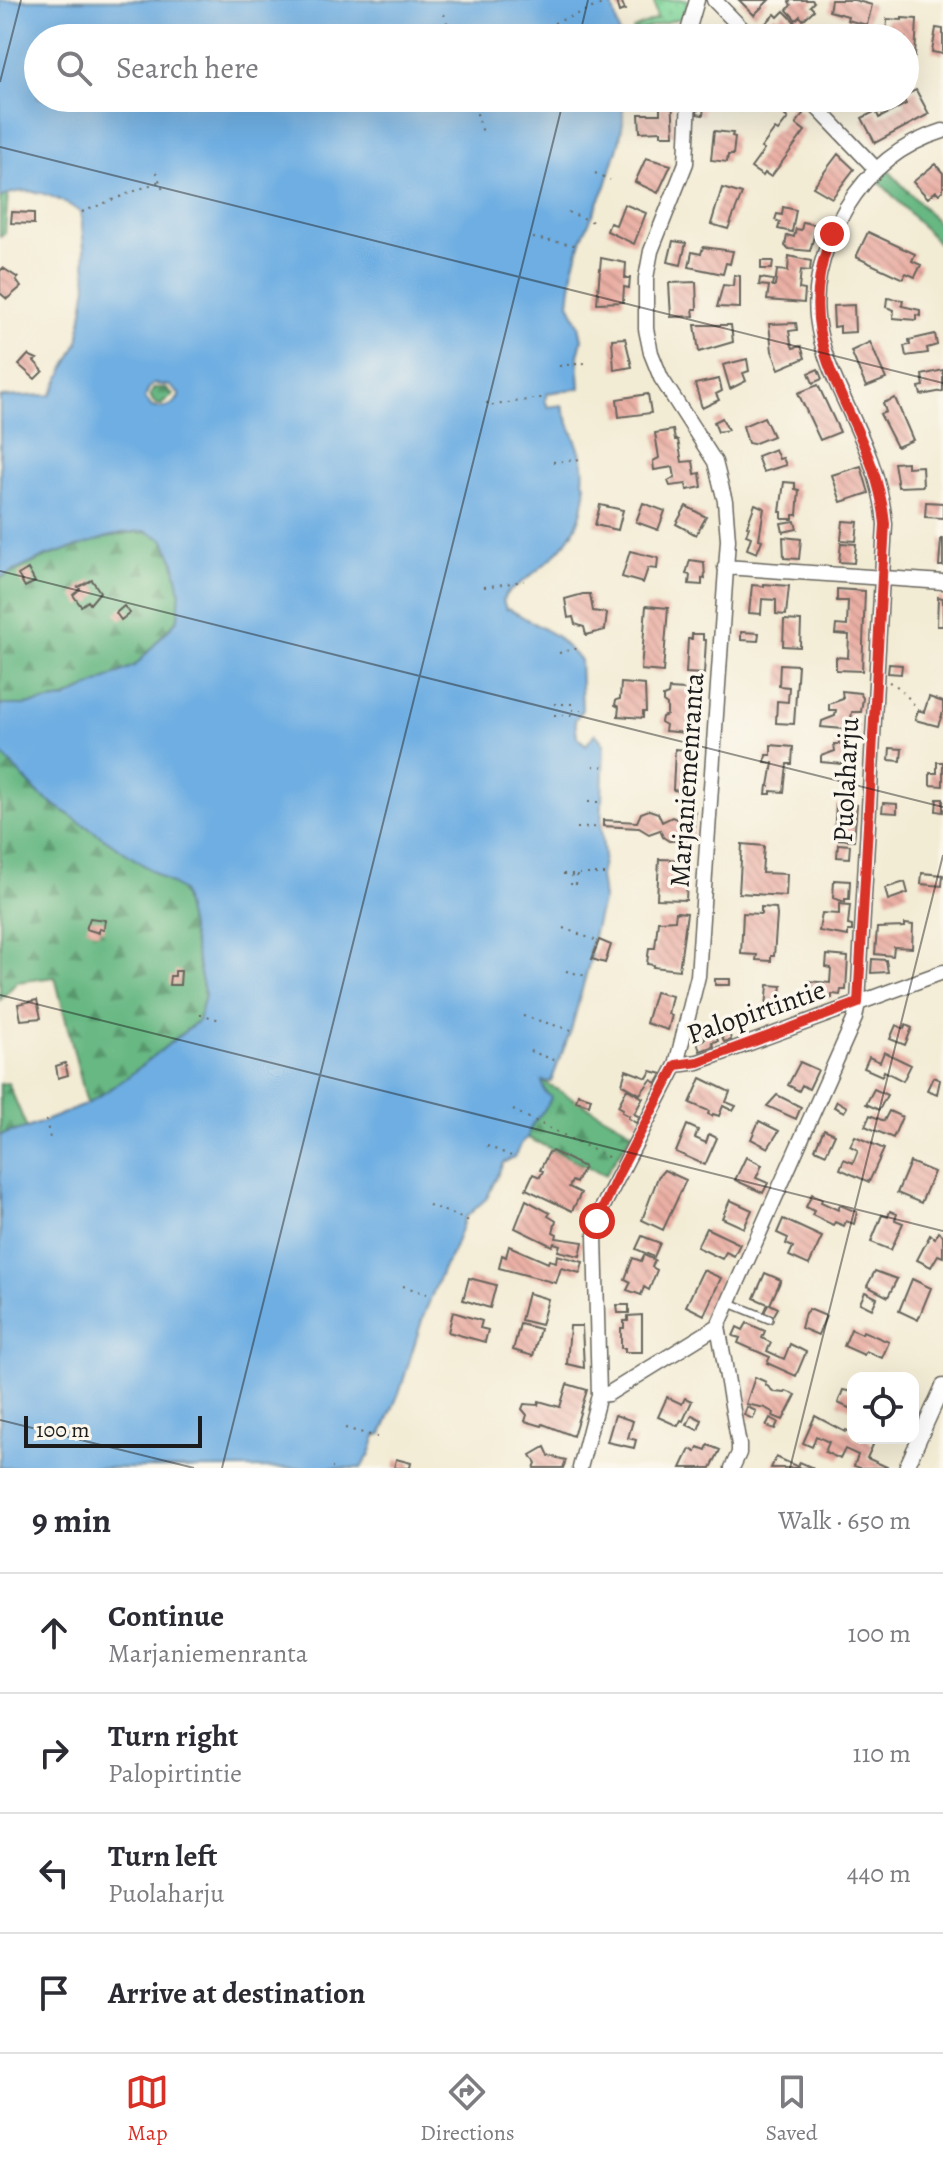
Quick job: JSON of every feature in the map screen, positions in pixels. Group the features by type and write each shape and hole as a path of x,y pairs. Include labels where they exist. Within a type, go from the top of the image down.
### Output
{"street":[{"path":"690,24 697,0"},
{"path":"714,0 737,24"},
{"name":"Marjaniemenranta","path":"580,1468 599,1395 595,1235 598,1216 676,1065 698,976 728,518 715,462 661,378 646,329 646,278 651,251 686,163 688,112"},
{"path":"821,112 875,168"},
{"name":"Puolaharju","path":"718,1326 855,1018 858,1003 885,524 877,480 831,375 820,341 817,294 825,251 838,221 875,168 915,141 943,131"},
{"path":"725,567 943,582"},
{"name":"Palopirtintie","path":"676,1065 698,1062 943,972"},
{"path":"599,1395 608,1394 718,1326 739,1445 732,1468"},
{"path":"906,1468 941,1396"}],"lane":[{"path":"730,1303 769,1319"}],"path":[{"path":"552,24 612,0"},
{"path":"444,14 447,24"},
{"path":"476,112 484,136"},
{"path":"156,172 163,190"},
{"path":"595,173 610,180"},
{"path":"82,212 160,181"},
{"path":"568,212 593,222"},
{"path":"533,238 580,246"},
{"path":"559,366 585,363"},
{"path":"487,402 488,406 547,397"},
{"path":"553,462 583,459"},
{"path":"484,587 524,581"},
{"path":"559,653 579,648"},
{"path":"889,682 900,688 917,708"},
{"path":"554,704 572,704 572,715 554,715"},
{"path":"572,710 582,710"},
{"path":"593,766 606,767"},
{"path":"588,802 602,802"},
{"path":"577,828 601,827"},
{"path":"563,874 609,874"},
{"path":"573,885 575,874"},
{"path":"563,928 597,941"},
{"path":"566,971 586,976"},
{"path":"200,1014 223,1021"},
{"path":"523,1016 571,1030"},
{"path":"530,1051 560,1062"},
{"path":"513,1110 624,1165"},
{"path":"46,1120 51,1143"},
{"path":"487,1146 514,1157"},
{"path":"429,1205 469,1221"},
{"path":"403,1286 427,1294"},
{"path":"345,1428 377,1437"}],"green space":[{"path":"654,0 688,0 684,17 660,24 645,24 657,19"},
{"path":"886,168 943,228 943,248 875,177"},
{"path":"8,193 5,233 0,237 0,198"},
{"path":"154,388 166,388 173,395 161,405 154,403 150,395"},
{"path":"146,531 163,539 174,561 180,592 178,619 136,665 64,699 0,705 0,578 71,548 108,537"},
{"path":"0,752 40,795 182,891 205,996 198,1021 125,1079 87,1104 55,977 17,982 0,1000"},
{"path":"542,1081 633,1132 605,1175 528,1138 531,1126 550,1097 545,1093"},
{"path":"8,1083 27,1128 0,1135 0,1084"}],"water":[{"path":"0,0 611,0 617,24 24,24 24,112 623,112 619,143 606,186 582,238 574,265 569,303 582,339 578,356 580,388 548,393 545,400 548,407 562,405 577,442 584,471 583,505 579,520 564,545 542,567 506,594 503,600 506,609 556,636 580,660 582,710 575,720 577,736 586,745 595,733 604,744 601,827 604,856 600,876 603,898 571,1030 551,1082 542,1081 545,1092 551,1097 549,1103 531,1126 528,1138 514,1157 503,1163 487,1198 465,1218 423,1317 401,1388 382,1434 376,1436 361,1468 0,1468 0,1135 27,1128 87,1104 125,1079 198,1021 205,996 182,891 40,795 0,752 0,705 64,699 136,665 178,619 180,592 174,561 163,539 145,531 121,533 44,557 0,578 0,397 51,395 78,343 87,285 81,212 42,193 11,193 0,198","holes":["154,384 170,386 180,395 168,407 161,408 152,407 145,398"]}],"building":[{"path":"621,0 625,10 619,12 616,1"},
{"path":"739,0 769,0 754,15"},
{"path":"791,0 812,0 814,2 810,6 814,10 803,20 800,16 796,20 787,10"},
{"path":"831,0 854,0 872,5 867,24 847,20 848,16 829,11"},
{"path":"784,11 795,22 765,24 775,14 778,17"},
{"path":"887,19 917,19 917,24 887,24"},
{"path":"936,28 943,29 943,54 932,52"},
{"path":"919,96 929,114 875,143 862,118 876,112 879,118 891,112 919,112"},
{"path":"673,112 674,135 661,135 661,131 640,132 639,114"},
{"path":"788,112 803,114 796,124 805,131 771,177 765,173 763,176 751,168 775,129 778,131 788,118 785,116"},
{"path":"714,131 733,133 735,137 733,155 728,155 727,162 711,160"},
{"path":"838,154 854,169 832,198 813,187"},
{"path":"646,158 671,165 658,193 635,182"},
{"path":"935,164 943,173 943,190 939,194 936,191 928,198 913,182"},
{"path":"722,188 742,194 728,229 711,224"},
{"path":"624,204 646,213 634,244 607,231 610,223 616,225"},
{"path":"783,207 796,210 792,232 778,229 780,222 775,220 777,214 782,215"},
{"path":"12,212 34,213 34,224 11,223"},
{"path":"803,222 817,225 810,251 789,249 785,246 787,235 794,237 796,229 801,230"},
{"path":"868,232 915,254 912,261 921,265 915,277 906,273 903,279 856,257"},
{"path":"673,241 686,243 681,265 668,262"},
{"path":"703,247 733,251 730,264 726,263 723,274 689,267 692,252 701,254"},
{"path":"789,256 811,261 810,271 801,270 799,289 805,290 804,303 767,300 769,286 759,285 760,278 773,280 772,286 775,286 777,270 788,271"},
{"path":"601,258 626,263 625,278 630,278 629,288 624,287 623,302 597,303"},
{"path":"761,261 773,261 772,269 761,269"},
{"path":"3,268 18,278 16,280 21,287 7,299 0,293 0,271"},
{"path":"734,275 740,276 740,308 717,307 723,285 733,286"},
{"path":"696,282 697,309 693,309 694,316 671,317 669,283"},
{"path":"887,298 903,300 902,306 920,310 920,316 916,315 916,320 893,318 894,310 886,307"},
{"path":"854,305 855,332 840,333 840,326 834,327 833,306"},
{"path":"796,323 797,330 789,331 791,343 793,348 801,346 805,358 779,369 772,351 769,324"},
{"path":"695,325 731,325 733,342 699,352"},
{"path":"935,334 937,345 927,348 928,353 906,356 904,346 910,345 909,340"},
{"path":"625,338 632,367 614,370 612,339"},
{"path":"870,342 886,379 866,387 851,351"},
{"path":"28,355 37,359 34,361 43,371 35,379 19,365"},
{"path":"747,359 749,371 743,373 746,381 730,389 723,365"},
{"path":"818,369 822,379 813,383 809,373"},
{"path":"943,370 943,391 921,395 919,387 924,386 922,375"},
{"path":"719,379 722,391 716,394 719,400 702,408 695,384"},
{"path":"818,385 840,432 820,440 798,393"},
{"path":"648,394 651,413 619,417 617,399"},
{"path":"895,398 913,440 897,447 880,414 886,412 883,403"},
{"path":"764,417 773,436 748,443 743,426"},
{"path":"722,418 728,430 718,432 714,422"},
{"path":"673,430 682,462 693,461 695,474 700,473 702,487 687,490 686,484 670,486 668,481 675,477 673,467 654,470 653,461 659,458 655,433"},
{"path":"775,449 786,465 763,472 757,456"},
{"path":"907,462 907,467 922,466 923,486 898,487 894,463"},
{"path":"861,466 869,493 841,502 832,475"},
{"path":"784,482 795,483 795,489 799,490 797,515 793,515 793,519 782,519 780,512"},
{"path":"926,502 943,503 943,518 925,517"},
{"path":"643,503 665,511 658,530 636,522"},
{"path":"755,504 764,508 759,539 762,540 757,553 747,549 751,537 746,535"},
{"path":"600,505 623,510 618,530 595,525"},
{"path":"686,506 706,517 696,535 676,524"},
{"path":"795,521 797,529 783,532 781,523"},
{"path":"843,521 858,522 856,541 841,540"},
{"path":"783,537 801,539 799,559 784,558"},
{"path":"941,539 943,566 939,566"},
{"path":"841,543 856,544 854,563 839,562"},
{"path":"630,551 658,558 657,569 648,568 643,583 622,577"},
{"path":"690,560 704,562 705,579 702,578 702,585 689,584 690,575 686,574"},
{"path":"28,569 35,582 25,587 18,575"},
{"path":"92,580 100,592 90,604 88,601 81,606 73,595 80,589 78,587"},
{"path":"752,585 789,586 786,615 776,614 776,600 762,599 761,614 749,613"},
{"path":"837,589 865,591 862,671 836,670 836,657 848,658 849,635 835,634 836,625 847,626 848,601 837,601"},
{"path":"590,594 593,611 607,613 605,630 586,635 584,627 575,624 573,617 568,618 565,599"},
{"path":"938,597 943,598 943,626 937,626"},
{"path":"124,606 130,613 121,620 116,613"},
{"path":"646,606 668,608 663,672 641,670"},
{"path":"784,620 801,621 800,647 783,646"},
{"path":"741,632 759,633 758,641 741,640"},
{"path":"692,634 703,634 703,640 706,640 704,674 686,673 688,639 692,639"},
{"path":"780,664 798,665 794,724 776,723 777,701 788,702 789,687 779,686"},
{"path":"889,664 902,665 901,674 888,673"},
{"path":"621,683 645,685 646,712 643,712 643,718 618,716 619,707 615,705 616,700 620,699"},
{"path":"669,689 702,691 698,734 665,731 666,725 661,722 662,717 667,715 667,705 663,697 668,695"},
{"path":"842,691 860,693 863,698 861,712 852,712 851,719 854,724 860,724 859,734 843,736 843,729 821,727 822,721 835,716 836,710 829,710 829,704 843,699"},
{"path":"929,697 943,702 938,726 915,720 918,710 924,712"},
{"path":"839,740 849,740 854,756 853,765 821,762 821,756 835,751 834,744 839,744"},
{"path":"771,745 793,747 792,764 787,764 784,792 771,791 771,794 766,794 773,763 765,762 766,755 771,755"},
{"path":"890,748 902,749 901,761 889,760"},
{"path":"675,749 697,751 694,792 673,790"},
{"path":"937,762 943,762 943,786 930,785 930,773 937,773"},
{"path":"937,799 943,799 943,812 936,811"},
{"path":"883,803 897,804 897,813 882,812"},
{"path":"836,804 857,805 854,840 834,839"},
{"path":"649,810 658,813 662,822 672,817 682,821 682,811 695,811 693,840 669,841 660,830 649,834 639,828 603,826 603,820 637,822 641,813"},
{"path":"742,844 764,846 762,873 787,874 786,896 739,893"},
{"path":"838,844 850,845 849,858 837,857"},
{"path":"659,859 688,860 686,900 657,899"},
{"path":"922,873 943,875 942,886 921,884"},
{"path":"834,880 850,881 849,899 845,902 833,898"},
{"path":"905,882 908,893 888,900 885,888"},
{"path":"839,904 850,905 848,925 852,926 852,931 848,931 848,936 819,931 822,913 839,914"},
{"path":"761,907 776,908 774,956 771,956 771,961 756,960 757,955 741,954 743,913 761,914"},
{"path":"676,912 687,913 679,970 653,967 647,964 649,948 655,948 658,921 675,920"},
{"path":"90,918 105,920 104,930 99,929 99,933 86,929"},
{"path":"905,924 913,925 912,948 894,947 893,956 875,954 877,928 905,927"},
{"path":"599,940 611,945 605,963 592,959"},
{"path":"827,955 848,957 846,990 841,990 840,995 832,994 832,998 807,996 808,981 830,983 831,968 826,967"},
{"path":"872,959 886,960 888,972 871,973"},
{"path":"175,971 181,971 180,985 169,985 170,976 175,976"},
{"path":"715,979 730,979 730,985 715,985"},
{"path":"768,985 782,986 778,1012 766,1008"},
{"path":"655,992 672,996 668,1030 646,1023"},
{"path":"37,1000 41,1018 21,1020 18,1004"},
{"path":"896,1025 904,1029 906,1025 912,1028 905,1045 890,1039"},
{"path":"715,1031 718,1041 712,1042 714,1046 700,1051 697,1042 705,1039 704,1034"},
{"path":"729,1031 731,1040 724,1042 721,1033"},
{"path":"884,1052 911,1065 903,1081 884,1071 882,1076 864,1068 869,1057 880,1062"},
{"path":"800,1062 818,1070 809,1089 802,1085 799,1091 788,1085"},
{"path":"65,1063 68,1075 58,1078 56,1066"},
{"path":"626,1070 647,1078 651,1071 662,1074 657,1083 651,1080 640,1094 622,1084"},
{"path":"933,1077 940,1080 937,1094 927,1090"},
{"path":"701,1078 730,1092 726,1102 736,1106 733,1111 723,1106 719,1116 712,1116 708,1114 709,1111 690,1103"},
{"path":"627,1089 643,1098 634,1114 640,1117 636,1123 618,1106"},
{"path":"874,1089 887,1095 879,1110 866,1104"},
{"path":"578,1094 591,1098 589,1105 576,1101"},
{"path":"777,1095 801,1107 796,1119 767,1106"},
{"path":"837,1101 847,1107 844,1112 834,1107"},
{"path":"889,1111 902,1117 893,1138 865,1126 870,1115 884,1121"},
{"path":"759,1121 779,1131 768,1148 751,1139"},
{"path":"687,1125 698,1130 695,1138 706,1143 709,1134 717,1138 705,1165 676,1152"},
{"path":"824,1129 835,1134 826,1154 815,1149"},
{"path":"855,1136 884,1149 869,1182 840,1169 844,1159 853,1163 858,1150 850,1146"},
{"path":"552,1151 584,1167 576,1183 572,1181 569,1187 581,1193 572,1211 526,1189 533,1174 540,1177 543,1171 540,1170"},
{"path":"746,1157 762,1165 756,1178 768,1183 763,1193 735,1180"},
{"path":"910,1162 934,1172 921,1203 897,1193"},
{"path":"664,1170 686,1180 663,1230 642,1220 658,1177"},
{"path":"812,1194 838,1210 840,1205 857,1212 854,1224 846,1221 844,1226 835,1222 833,1225 812,1215 814,1211 806,1207"},
{"path":"526,1200 550,1213 548,1216 556,1221 553,1232 557,1234 556,1238 583,1242 580,1256 558,1251 560,1245 554,1243 552,1246 515,1228"},
{"path":"730,1200 752,1210 744,1228 722,1218"},
{"path":"890,1211 897,1214 895,1220 903,1223 891,1250 871,1242 882,1215 888,1217"},
{"path":"783,1219 822,1237 809,1265 789,1256 793,1247 786,1244 788,1238 777,1233"},
{"path":"706,1228 740,1244 734,1256 726,1252 722,1259 697,1247"},
{"path":"938,1232 943,1235 943,1257 938,1255 931,1267 917,1260 930,1235 935,1238"},
{"path":"642,1236 660,1243 654,1257 636,1249"},
{"path":"509,1246 548,1263 549,1260 556,1262 557,1255 583,1262 580,1273 561,1268 556,1283 499,1268 502,1255 506,1257"},
{"path":"644,1255 655,1260 652,1267 657,1270 649,1290 644,1287 641,1295 627,1290 631,1282 625,1279 633,1258 641,1261"},
{"path":"703,1270 721,1278 704,1315 686,1306"},
{"path":"875,1271 897,1279 888,1297 867,1286"},
{"path":"765,1273 781,1280 770,1304 778,1308 773,1317 764,1313 768,1304 754,1298"},
{"path":"469,1278 496,1285 490,1308 463,1300"},
{"path":"912,1279 931,1288 918,1320 899,1311"},
{"path":"865,1292 877,1298 872,1309 860,1303"},
{"path":"528,1293 548,1299 541,1325 521,1320"},
{"path":"617,1305 629,1305 629,1313 618,1313"},
{"path":"809,1309 826,1316 818,1335 801,1328"},
{"path":"453,1312 482,1321 480,1328 488,1330 485,1342 448,1332"},
{"path":"642,1315 642,1352 625,1352 625,1348 621,1348 624,1321 628,1321 628,1316"},
{"path":"747,1323 765,1331 762,1338 771,1343 767,1351 784,1359 790,1344 806,1352 796,1376 767,1363 770,1357 738,1343 740,1338 733,1336 737,1327 743,1330"},
{"path":"520,1324 540,1329 533,1356 513,1350"},
{"path":"570,1326 582,1326 584,1368 567,1364"},
{"path":"851,1329 889,1342 882,1358 866,1351 864,1355 844,1346"},
{"path":"755,1377 766,1382 774,1392 786,1391 796,1395 783,1420 765,1408 746,1404"},
{"path":"567,1384 587,1390 573,1436 543,1424 525,1421 524,1404 538,1405 539,1401 560,1407"},
{"path":"843,1390 847,1391 847,1407 838,1403"},
{"path":"667,1397 682,1404 685,1398 692,1401 678,1426 658,1417"},
{"path":"747,1407 756,1411 753,1419 744,1415"},
{"path":"615,1415 633,1421 628,1438 636,1440 634,1448 607,1442"},
{"path":"692,1415 702,1420 698,1430 687,1425"},
{"path":"815,1416 847,1430 847,1444 872,1444 867,1458 889,1468 854,1466 858,1455 845,1449 840,1459 825,1452 829,1442 816,1436 812,1447 803,1443"},
{"path":"770,1418 778,1422 775,1429 766,1426"},
{"path":"708,1445 720,1450 711,1468 681,1468 690,1449 696,1452 698,1447 706,1450"},
{"path":"545,1447 549,1456 566,1460 563,1468 534,1468 536,1463 531,1455"},
{"path":"776,1457 798,1467 800,1462 813,1468 771,1468"},
{"path":"396,1459 411,1463 410,1468 394,1468"}],"route":[{"path":"597,1221 676,1065 698,1062 858,1003 885,524 877,480 831,375 820,341 817,294 820,268 832,234"}]}
